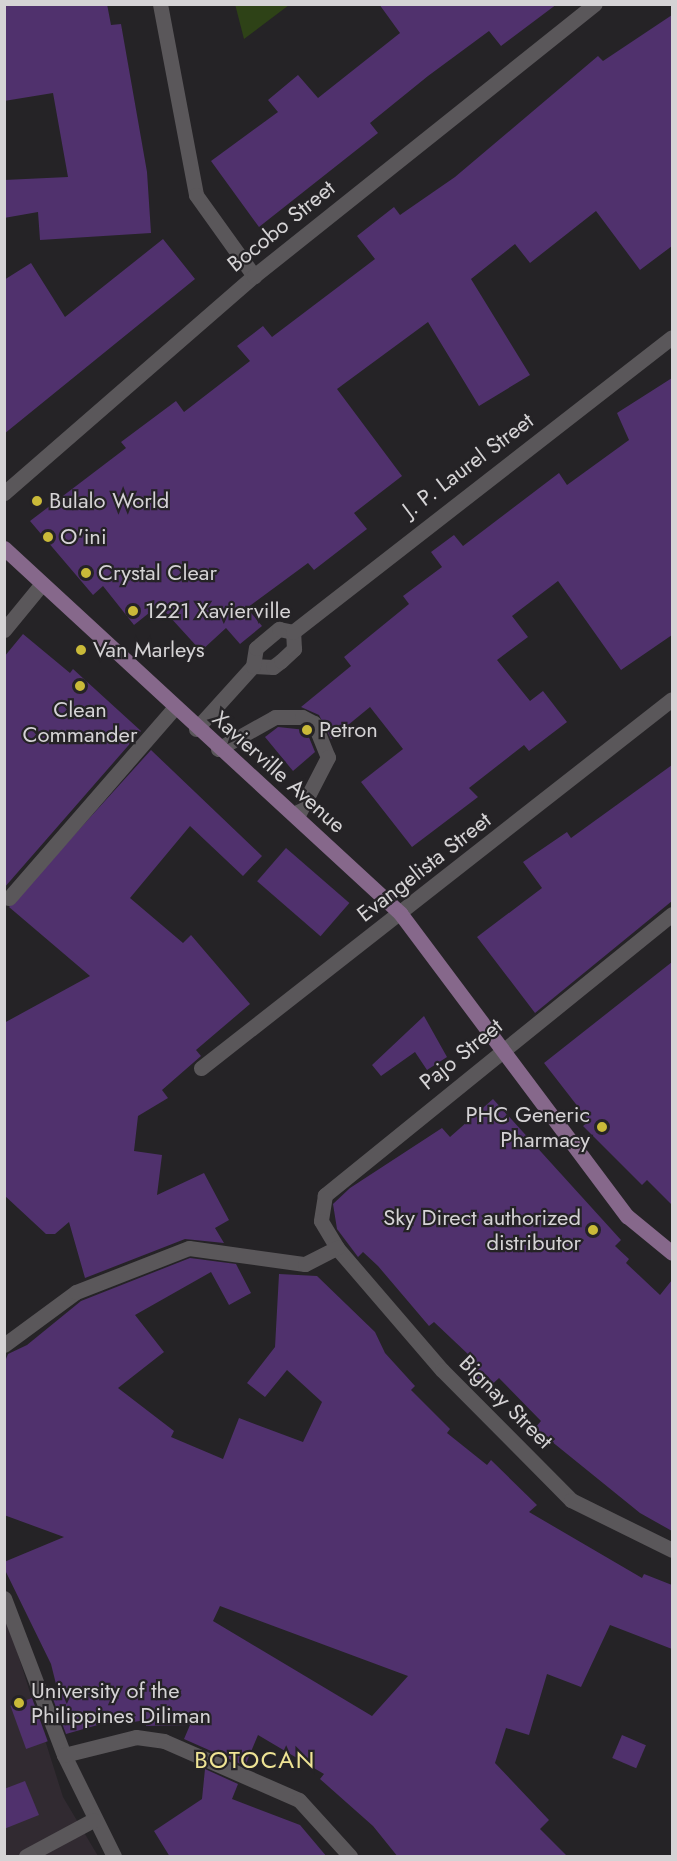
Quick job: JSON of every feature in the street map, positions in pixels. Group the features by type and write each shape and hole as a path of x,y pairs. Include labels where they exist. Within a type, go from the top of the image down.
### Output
{"main road":[{"name":"Xavierville Avenue","path":"4,548 40,586 196,729 297,817 400,914 627,1216 672,1253"}],"street":[{"path":"160,4 196,195 254,276"},
{"name":"Bocobo Street","path":"4,493 254,276 595,4"},
{"name":"J. P. Laurel Street","path":"196,729 253,666 256,648 279,629 293,632 672,337"},
{"path":"4,630 40,586"},
{"path":"253,666 273,667 281,662 294,649 293,632"},
{"name":"Evangelista Street","path":"201,1068 672,699"},
{"path":"9,898 174,708"},
{"path":"218,748 275,717 295,716 314,723 328,757 297,817"},
{"name":"Pajo Street","path":"337,1248 321,1221 325,1195 501,1049 672,914"},
{"path":"4,1345 76,1292 189,1248 305,1264 337,1248"},
{"name":"Bignay Street","path":"337,1248 442,1370 571,1500 672,1550"},
{"path":"4,1598 64,1755 93,1820 114,1857"},
{"path":"64,1755 136,1737 164,1741 299,1800 350,1857"},
{"path":"26,1857 93,1820"}],"shaded area":[{"name":"University of the Philippines Diliman","path":"4,1610 63,1797 98,1856 5,1856"}],"green space":[{"path":"235,4 289,4 289,5 244,39"}],"building":[{"path":"4,4 107,4 111,25 121,24 147,172 151,233 40,240 38,212 4,218 4,180 68,177 53,93 4,101"},
{"path":"379,4 557,4 501,46 489,31 428,76 370,123 378,133 259,227 211,161 278,112 268,100 298,75 318,98 400,33"},
{"path":"672,15 672,246 640,270 596,211 530,263 515,244 471,279 530,375 479,406 428,322 337,389 402,476 354,513 367,529 314,570 308,563 247,608 262,626 240,644 226,628 201,651 159,605 134,625 103,586 93,595 30,521 126,448 121,442 176,401 184,412 250,361 237,346 263,326 272,337 375,259 357,236 394,207 400,215 455,177 598,56 603,61"},
{"path":"163,239 195,279 4,434 4,280 31,263 65,317"},
{"path":"672,378 672,635 621,670 558,581 512,616 528,637 497,660 530,701 543,691 567,722 529,751 524,745 469,788 478,797 412,847 361,782 403,749 370,707 331,739 319,715 301,707 351,666 344,657 409,604 403,596 442,567 431,552 454,535 463,546 559,473 567,485 629,440 617,413"},
{"path":"23,634 70,673 73,669 141,731 4,888 4,657"},
{"path":"278,727 306,730 315,752 293,771 265,737"},
{"path":"151,750 262,856 243,876 190,826 130,898 183,943 191,935 250,1004 196,1050 201,1056 162,1090 168,1098 138,1116 134,1151 162,1155 157,1195 204,1173 229,1220 215,1228 224,1243 185,1239 85,1278 69,1222 55,1234 46,1234 4,1195 4,1023 90,976 9,907"},
{"path":"672,765 672,901 535,1013 477,937 542,888 523,862 567,832 571,838"},
{"path":"286,848 349,903 321,936 257,881"},
{"path":"672,962 672,1205 647,1180 642,1185 583,1126 589,1121 544,1063"},
{"path":"424,1016 447,1057 427,1070 415,1052 381,1076 372,1065"},
{"path":"493,1099 621,1240 615,1246 629,1259 626,1263 660,1295 672,1280 672,1531 640,1513 535,1428 541,1421 499,1378 485,1391 462,1364 470,1356 434,1322 429,1326 378,1266 363,1252 358,1257 337,1229 333,1204 350,1188 442,1128 450,1137"},
{"path":"190,1258 236,1264 251,1293 229,1305 211,1272 135,1315 164,1352 118,1388 174,1431 171,1437 223,1459 239,1418 303,1442 322,1402 287,1370 265,1397 247,1383 275,1347 279,1274 317,1276 375,1332 385,1353 415,1386 411,1390 450,1429 447,1433 487,1465 491,1460 537,1505 529,1512 642,1578 644,1574 672,1585 672,1649 610,1625 581,1687 547,1674 529,1735 506,1728 495,1763 549,1820 540,1829 568,1857 398,1857 373,1826 320,1779 324,1774 258,1735 245,1766 184,1739 190,1725 146,1726 146,1720 127,1723 126,1717 66,1734 50,1691 57,1688 51,1664 4,1568 4,1562 64,1537 4,1515 4,1364 8,1354 27,1345 81,1301","holes":["220,1606 408,1676 372,1716 213,1621"]},
{"path":"32,1698 48,1741 26,1749 10,1706"},
{"path":"622,1735 646,1745 636,1768 612,1758"},
{"path":"205,1769 238,1784 232,1799 300,1825 327,1857 170,1857 154,1831 202,1799"},
{"path":"25,1781 39,1815 4,1829 4,1789"}],"place":[{"name":"Bulalo World","path":"37,501"},
{"name":"O'ini","path":"48,537"},
{"name":"Crystal Clear","path":"86,573"},
{"name":"1221 Xavierville","path":"133,611"},
{"name":"Van Marleys","path":"81,650"},
{"name":"Clean Commander","path":"80,686"},
{"name":"Petron","path":"307,730"},
{"name":"PHC Generic Pharmacy","path":"602,1127"},
{"name":"Sky Direct authorized distributor","path":"593,1230"},
{"name":"University of the Philippines Diliman","path":"19,1703"}],"district":[{"name":"BOTOCAN","path":"255,1760"}]}
